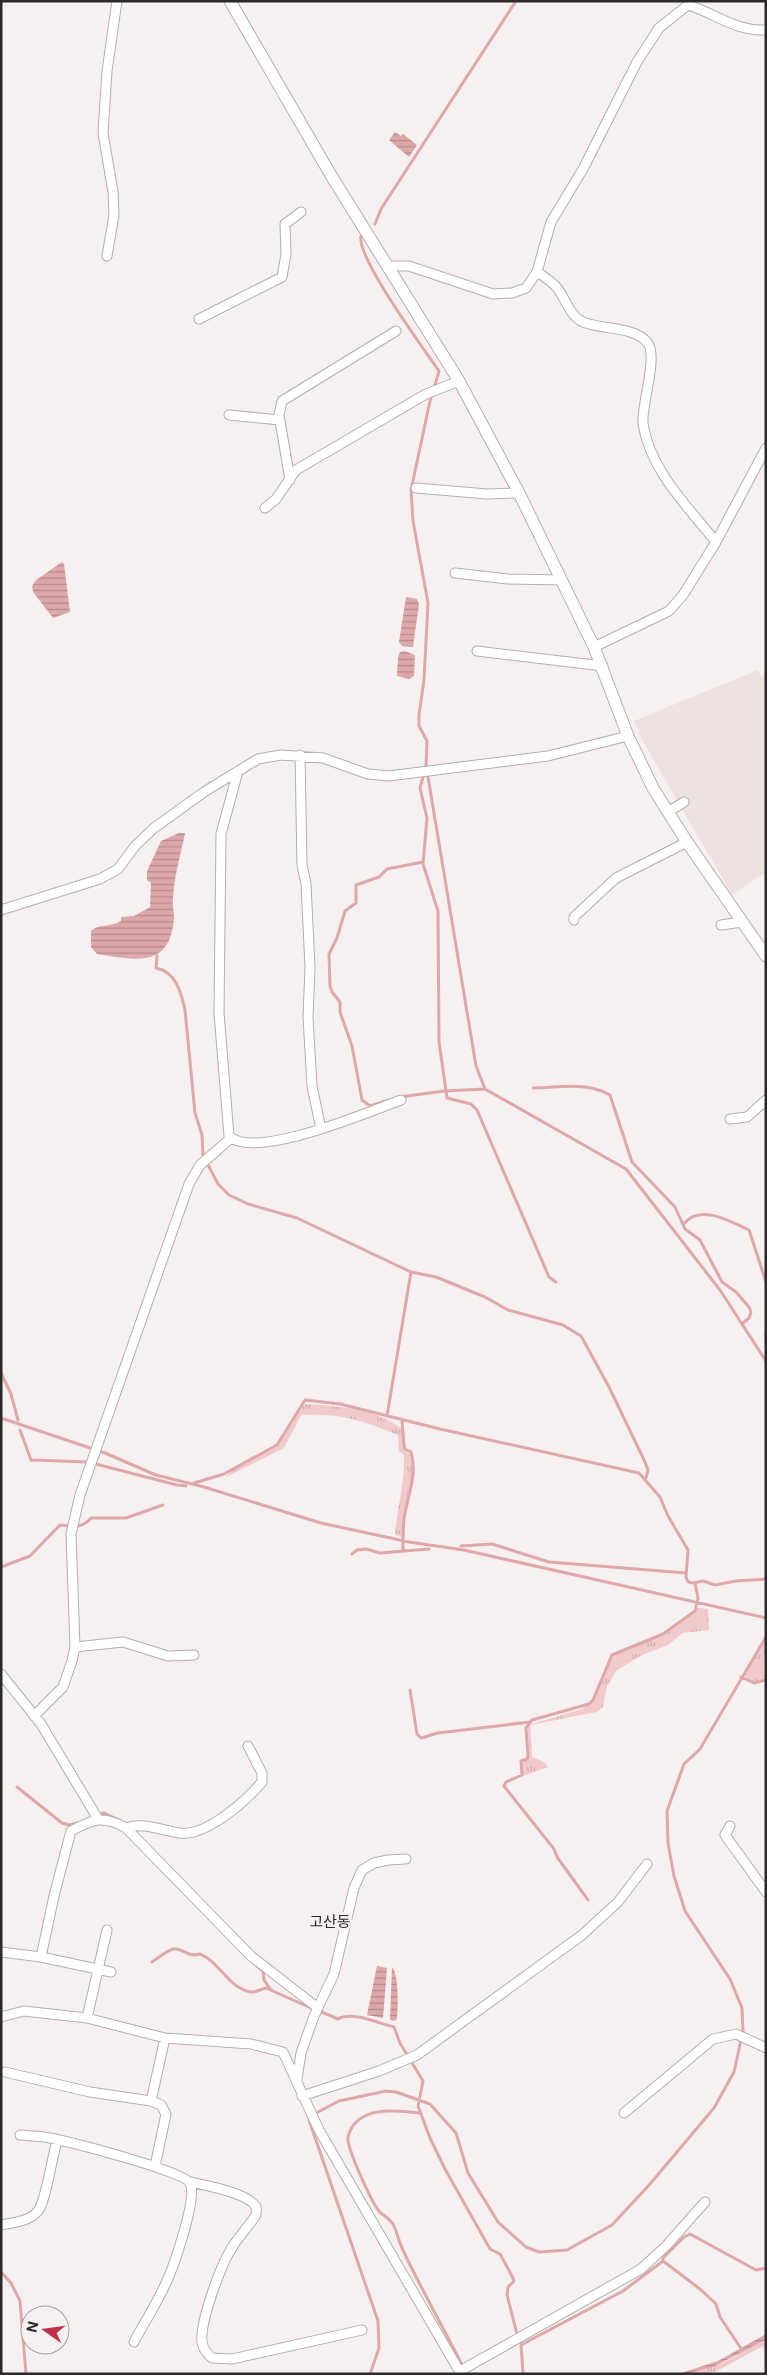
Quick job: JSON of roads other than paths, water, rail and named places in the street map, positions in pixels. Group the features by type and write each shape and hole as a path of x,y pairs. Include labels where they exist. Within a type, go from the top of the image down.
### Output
{"street":[{"path":"107,256 114,216 113,192 103,133 107,71 117,1"},
{"path":"230,1 332,177 459,381 519,493 594,647 603,666 628,736 668,812 766,956"},
{"path":"387,266 409,266 493,294 502,295 526,288 537,272 551,222 583,169 637,62 659,28 688,5 701,9 738,28 766,30"},
{"path":"199,319 282,277 285,272 286,254 284,224 301,212"},
{"path":"537,272 556,287 571,311 580,320 603,328 624,331 639,336 648,342 651,350 643,422 649,449 660,471 716,542"},
{"path":"290,480 280,420 282,401 396,331"},
{"path":"265,508 276,499 296,470 418,399 459,381"},
{"path":"229,415 280,420"},
{"path":"594,647 669,611 682,595 716,542 766,448"},
{"path":"416,488 487,494 519,493"},
{"path":"455,573 508,579 561,580"},
{"path":"477,651 603,666"},
{"path":"1,910 100,879 118,869 135,846 154,828 204,792 258,759 300,755 323,758 368,774 389,776 548,756 628,736"},
{"path":"300,755 302,865 306,884 310,967 308,1017 312,1086 321,1129"},
{"path":"231,1138 228,1130 219,1013 218,936 221,834 238,772"},
{"path":"668,812 684,802"},
{"path":"574,920 574,917 608,883 688,842"},
{"path":"721,925 742,922"},
{"path":"231,1138 244,1142 278,1141 321,1129 401,1100"},
{"path":"730,1119 746,1117 766,1100"},
{"path":"34,1716 63,1687 75,1647 71,1534 80,1495 189,1184 200,1165 231,1138"},
{"path":"75,1647 123,1642 168,1656 194,1655"},
{"path":"1,1674 34,1716 98,1819"},
{"path":"126,1828 136,1824 181,1833 192,1833 212,1824 251,1795 262,1782 262,1773 248,1746"},
{"path":"41,1958 54,1896 71,1831 104,1818 126,1828 251,1956 318,2008"},
{"path":"730,1826 724,1835 766,1892"},
{"path":"297,2079 301,2053 318,2008 334,1974 354,1888 362,1870 374,1863 406,1859"},
{"path":"302,2096 380,2071 417,2055 582,1935 618,1902 647,1864"},
{"path":"86,2018 107,1930"},
{"path":"1,1952 111,1972"},
{"path":"1,2017 24,2011 86,2018 165,2038 271,2047 283,2052 319,2130 461,2372 641,2269 667,2245 706,2202"},
{"path":"624,2112 713,2039 736,2034 766,2048"},
{"path":"151,2101 165,2038"},
{"path":"5,2072 90,2092 151,2101 161,2105 166,2114 155,2166"},
{"path":"20,2135 52,2139 155,2166 185,2177 190,2182 192,2188 190,2206 181,2241 166,2283 134,2342"},
{"path":"1,2225 15,2223 30,2217 38,2211 43,2199 50,2163 57,2141"},
{"path":"190,2182 229,2192 256,2207 256,2215 226,2259 209,2305 202,2327 202,2344 206,2354 212,2358 232,2358 362,2330"}],"waterway":[{"path":"375,224 381,209 516,1"},
{"path":"361,236 362,247 369,263 392,303 439,371 430,401 411,490 413,521 428,603 424,680 419,715 419,726 427,741 426,766"},
{"path":"423,777 420,788 427,818 423,864 438,911 439,1042 447,1098 471,1104 477,1110 549,1277 556,1282"},
{"path":"428,777 476,1066 485,1089 626,1169 720,1290 766,1361"},
{"path":"389,1100 370,1106 362,1100 352,1046 340,1012 340,1002 330,986 329,954 337,938 345,911 356,903 356,885 379,877 387,869 423,862"},
{"path":"157,956 156,968 163,970 173,978 177,984 185,1010 195,1113 202,1135 203,1155 218,1184 229,1195 248,1204 297,1218 411,1272 387,1416"},
{"path":"533,1088 573,1086 592,1088 610,1095 632,1162 675,1207 685,1229 700,1240 722,1282 736,1292 749,1307 751,1312 749,1318 742,1324"},
{"path":"400,1097 444,1091 485,1089"},
{"path":"684,1224 690,1218 698,1215 707,1215 725,1219 749,1230 766,1282"},
{"path":"411,1272 436,1277 485,1297 508,1310 563,1325 581,1336 609,1387 645,1462 648,1470 646,1478"},
{"path":"766,1332 766,1345"},
{"path":"1,1373 11,1394 18,1420"},
{"path":"194,1483 224,1474 277,1445 305,1400 340,1404 440,1429 639,1473 660,1497 668,1516 688,1550 686,1577 688,1582 703,1581 715,1585 736,1581 766,1579"},
{"path":"1,1418 105,1453 156,1475 204,1487 321,1523 409,1542 464,1550 766,1618"},
{"path":"402,1420 404,1446 405,1449 411,1452 413,1461 413,1478 404,1519 403,1551"},
{"path":"20,1430 31,1460 88,1462 186,1486"},
{"path":"1,1567 30,1556 60,1525 81,1525 88,1522 91,1518 126,1518 163,1505"},
{"path":"461,1546 492,1544 549,1562 686,1573"},
{"path":"352,1554 357,1550 366,1549 380,1553 429,1549"},
{"path":"588,1900 557,1857 554,1849 504,1786 506,1782 522,1775 521,1761 527,1759 528,1756 526,1728 532,1720 589,1704 593,1700 612,1655 663,1634 695,1611 698,1598 695,1583"},
{"path":"743,2032 742,2008 730,1979 685,1911 674,1876 668,1843 667,1811 684,1764 700,1749 766,1637"},
{"path":"741,1677 754,1683 766,1680"},
{"path":"410,1690 417,1734 421,1738 438,1733 530,1722"},
{"path":"17,1787 62,1823 69,1825 77,1823"},
{"path":"97,1815 104,1813 119,1820"},
{"path":"152,1962 173,1949 192,1955 200,1954 243,1990 253,1992 266,1988 311,2008"},
{"path":"257,1966 263,1971 264,1980 271,1990"},
{"path":"317,2010 338,2019 350,2016 358,2017 394,2027 400,2043 423,2081 418,2106 430,2138 445,2169 490,2249 500,2254 513,2278 514,2281 508,2287 507,2295 517,2334"},
{"path":"318,2112 339,2101 386,2091 396,2092 430,2104 456,2133 468,2173 498,2222 526,2247 539,2252 567,2250 612,2225 650,2184 714,2108 734,2072 741,2040"},
{"path":"420,2113 389,2111 368,2115 359,2119 352,2127 348,2143 370,2196 378,2210 394,2226 409,2263 461,2363"},
{"path":"309,2120 378,2321 379,2348 370,2374"},
{"path":"521,2345 623,2291 663,2261 663,2258 684,2237 690,2234 756,2270 766,2268"},
{"path":"663,2261 700,2289 716,2304 720,2317 742,2350"},
{"path":"1,2272 11,2283 20,2301 26,2374"},
{"path":"521,2344 523,2374"}],"district":[{"name":"고산동","path":"330,1921"}]}
